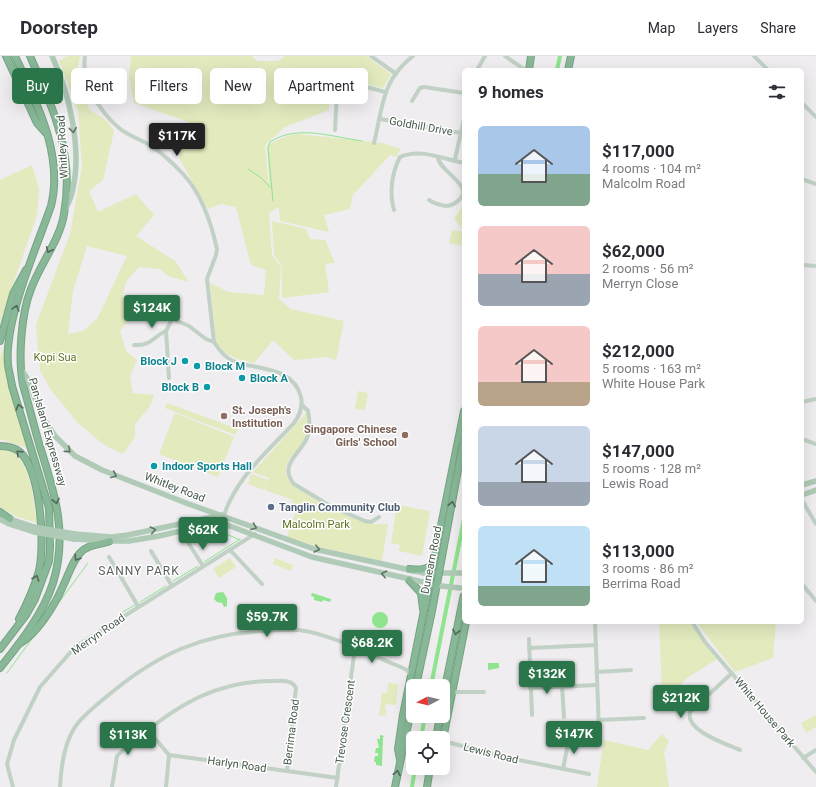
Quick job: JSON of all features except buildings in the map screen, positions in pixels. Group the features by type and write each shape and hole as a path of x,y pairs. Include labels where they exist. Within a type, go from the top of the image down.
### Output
{"highway":[{"path":"6,56 37,123 47,134"},
{"name":"Pan-Island Expressway","path":"0,649 18,627 35,599 49,561 50,547 49,508 12,386 8,365 8,346 16,308 54,194 54,175 47,134 40,111 15,56"},
{"name":"Pan-Island Expressway","path":"0,668 18,645 40,611 52,584 60,542 57,501 23,385 21,369 22,334 30,290 59,230 64,214 67,170 62,137 30,56"},
{"path":"529,68 531,56"},
{"path":"568,68 570,56"},
{"path":"0,341 13,294 34,255"},
{"path":"400,759 398,749 415,677 410,670 423,622 431,574 462,421"},
{"path":"0,446 12,447 24,458 34,482 42,524 39,571 29,598 18,621 18,627"},
{"name":"Dunearn Road","path":"415,677 462,450"},
{"path":"0,512 10,519"},
{"path":"18,645 28,640 41,623 62,588 80,553 92,546 110,541"},
{"path":"408,569 423,569 429,567 435,560"},
{"path":"409,580 421,593 423,622"},
{"path":"447,679 462,604"},
{"path":"445,731 466,624"},
{"path":"395,787 408,723"},
{"path":"427,787 429,775"}],"main road":[{"name":"Whitley Road","path":"52,56 62,78 70,108 74,143 75,167 73,188 64,214"},
{"name":"Whitley Road","path":"21,369 42,416 59,441 75,456 126,480 314,549 431,574 462,573"},
{"path":"804,484 816,481"},
{"path":"804,494 816,490"},
{"path":"75,536 110,537 128,535 224,515"},
{"path":"0,519 9,524 34,530 110,541 159,536 206,524 222,523 255,534 307,555 409,580 462,588"},
{"path":"10,519 34,530"}],"street":[{"path":"85,56 84,73 92,93 108,117 122,130 160,152 184,174 197,192 204,206 217,249 206,279 214,342 221,352 232,360 265,367 276,371 290,380 300,394 302,405 298,418 255,464 235,494 224,515 222,523"},
{"path":"371,56 395,73"},
{"path":"374,143 385,92 395,73 414,56"},
{"path":"478,68 485,56"},
{"path":"506,56 518,68"},
{"path":"754,56 766,68"},
{"path":"335,130 337,93 341,83 352,83 385,92"},
{"path":"412,101 420,88 424,87 462,93"},
{"path":"804,105 816,117"},
{"name":"Goldhill Drive","path":"380,119 461,133"},
{"path":"455,159 462,128"},
{"path":"394,210 392,186 396,165 400,157 418,153 462,163"},
{"path":"438,157 442,167 462,186"},
{"path":"804,179 816,184"},
{"path":"429,200 435,205 449,206 454,204 462,197"},
{"path":"804,265 816,266"},
{"path":"158,304 162,313 189,326 206,339 214,342"},
{"path":"169,378 166,331 172,319"},
{"path":"134,345 144,346 149,344 159,334 166,331"},
{"path":"804,402 816,399"},
{"path":"302,405 308,411 309,431 306,439 290,462 288,471 289,478 294,484 332,507 365,521 371,522 379,517"},
{"path":"804,441 816,444"},
{"path":"804,503 816,524"},
{"name":"Merryn Road","path":"13,787 7,764 11,748 40,687 75,647 138,606 255,534"},
{"path":"189,544 203,566"},
{"path":"230,550 262,584"},
{"path":"151,551 172,586"},
{"path":"109,557 138,606"},
{"path":"804,586 816,601"},
{"path":"595,624 599,732"},
{"path":"693,624 705,642 732,674"},
{"path":"60,787 67,745 77,724 102,700 132,676 165,656 209,638 235,632 290,629 314,632 410,670"},
{"path":"529,639 532,715"},
{"path":"529,648 596,645"},
{"name":"Trevose Crescent","path":"336,787 355,648"},
{"path":"597,672 631,670"},
{"name":"White House Park","path":"740,750 708,737 691,722 689,717 690,712 732,674 816,772"},
{"name":"Berrima Road","path":"112,787 117,756 174,710 192,699 235,684 252,681 291,682 296,688 287,771"},
{"path":"530,688 597,685"},
{"path":"562,686 564,717"},
{"path":"453,692 484,692"},
{"path":"599,720 644,718"},
{"path":"148,730 169,755 166,787"},
{"path":"563,769 569,738"},
{"name":"Lewis Road","path":"450,742 509,758 589,774"},
{"path":"803,758 816,750"},
{"name":"Harlyn Road","path":"169,755 338,778"}],"green space":[{"path":"68,56 80,56 77,68 71,68 71,93 63,68 59,61"},
{"path":"131,56 252,56 257,61 278,61 285,56 366,56 391,74 383,88 368,84 368,68 274,68 274,104 329,104 329,110 285,127 265,145 268,181 253,170 269,182 267,145 287,136 298,134 382,143 401,149 396,157 390,155 353,195 350,209 324,215 329,232 280,221 279,207 269,213 272,255 281,267 279,299 291,309 344,321 336,360 326,357 294,360 273,340 254,363 227,354 219,346 216,341 210,283 228,292 264,295 266,270 251,265 236,207 221,204 208,209 179,158 189,122 137,104 202,104 202,68 135,68 135,103 129,77"},
{"name":"Kopi Sua","path":"75,104 87,104 90,110 107,121 114,131 103,180 89,191 98,212 136,194 154,215 136,236 175,261 189,282 168,276 160,269 139,267 127,280 122,297 132,303 131,317 120,331 126,351 137,360 130,376 133,393 154,395 150,406 135,424 135,437 123,454 103,444 78,423 51,390 40,370 36,325 70,234 82,166 78,111","holes":["87,246 127,256 97,319 83,331 68,334 73,291"]},
{"path":"32,165 39,189 37,215 0,322 0,180"},
{"path":"462,207 462,229 454,219"},
{"path":"272,221 306,229 310,239 325,240 335,263 325,264 329,292 282,298 282,266 274,255"},
{"path":"452,230 462,232 462,246 449,243"},
{"path":"3,346 5,366 27,448 0,439 0,357"},
{"path":"358,391 368,393 365,410 355,409"},
{"path":"167,403 238,429 235,435 165,408"},
{"name":"Malcolm Park","path":"307,412 308,425 306,435 289,460 286,471 287,478 292,485 331,509 371,524 388,524 382,561 315,546 287,537 297,508 291,505 293,500 265,490 269,478 253,472"},
{"path":"175,413 234,437 218,477 159,454"},
{"path":"6,449 14,453 21,460 26,470 32,492 37,523 15,516 0,507 0,450"},
{"path":"251,474 268,480 264,490 248,484"},
{"path":"397,505 430,511 422,556 399,551 400,545 391,543"},
{"path":"230,558 236,567 219,578 213,569"},
{"path":"275,558 293,565 291,571 273,564"},
{"path":"659,624 691,624 717,659 687,678 679,686 669,706 662,691"},
{"path":"698,624 776,624 773,658 735,672"},
{"path":"388,683 398,684 396,705 385,704 386,715 379,716 382,693 387,693"},
{"path":"816,715 816,727 806,733 801,723"},
{"path":"662,734 669,741 664,752 669,787 597,787 604,740 648,750"}],"shaded area":[{"path":"223,592 227,598 227,606 224,607 222,603 217,602 214,599 216,593"},
{"path":"312,593 331,599 330,602 314,600 314,597 311,596"},
{"path":"380,612 387,617 388,620 383,627 380,628 373,623 372,620 377,613"},
{"path":"488,663 499,663 499,668 488,670"},
{"path":"380,735 385,736 383,737 382,766 376,765 376,762 374,762 375,756 378,756 378,753 375,753 376,748 379,748 377,739 380,739"}],"waterway":[{"path":"557,68 560,56"},
{"path":"273,201 268,148 270,142 280,137 303,133 315,133 362,141"},
{"path":"248,169 261,178 270,187"},
{"path":"432,679 462,529"},
{"path":"224,533 240,540"},
{"path":"204,562 240,539"},
{"path":"57,605 88,563"},
{"path":"173,581 198,566"},
{"path":"140,602 166,586"},
{"path":"123,612 135,605"},
{"path":"7,673 34,636"},
{"path":"422,731 424,723"},
{"path":"412,787 414,775"}],"place":[{"name":"Block J","path":"185,361"},
{"name":"Block M","path":"197,366"},
{"name":"Block A","path":"242,378"},
{"name":"Block B","path":"207,387"},
{"name":"St. Joseph's Institution","path":"224,416"},
{"name":"Singapore Chinese Girls' School","path":"405,435"},
{"name":"Indoor Sports Hall","path":"154,466"},
{"name":"Tanglin Community Club","path":"271,507"}],"district":[{"name":"SANNY PARK","path":"139,571"}]}
